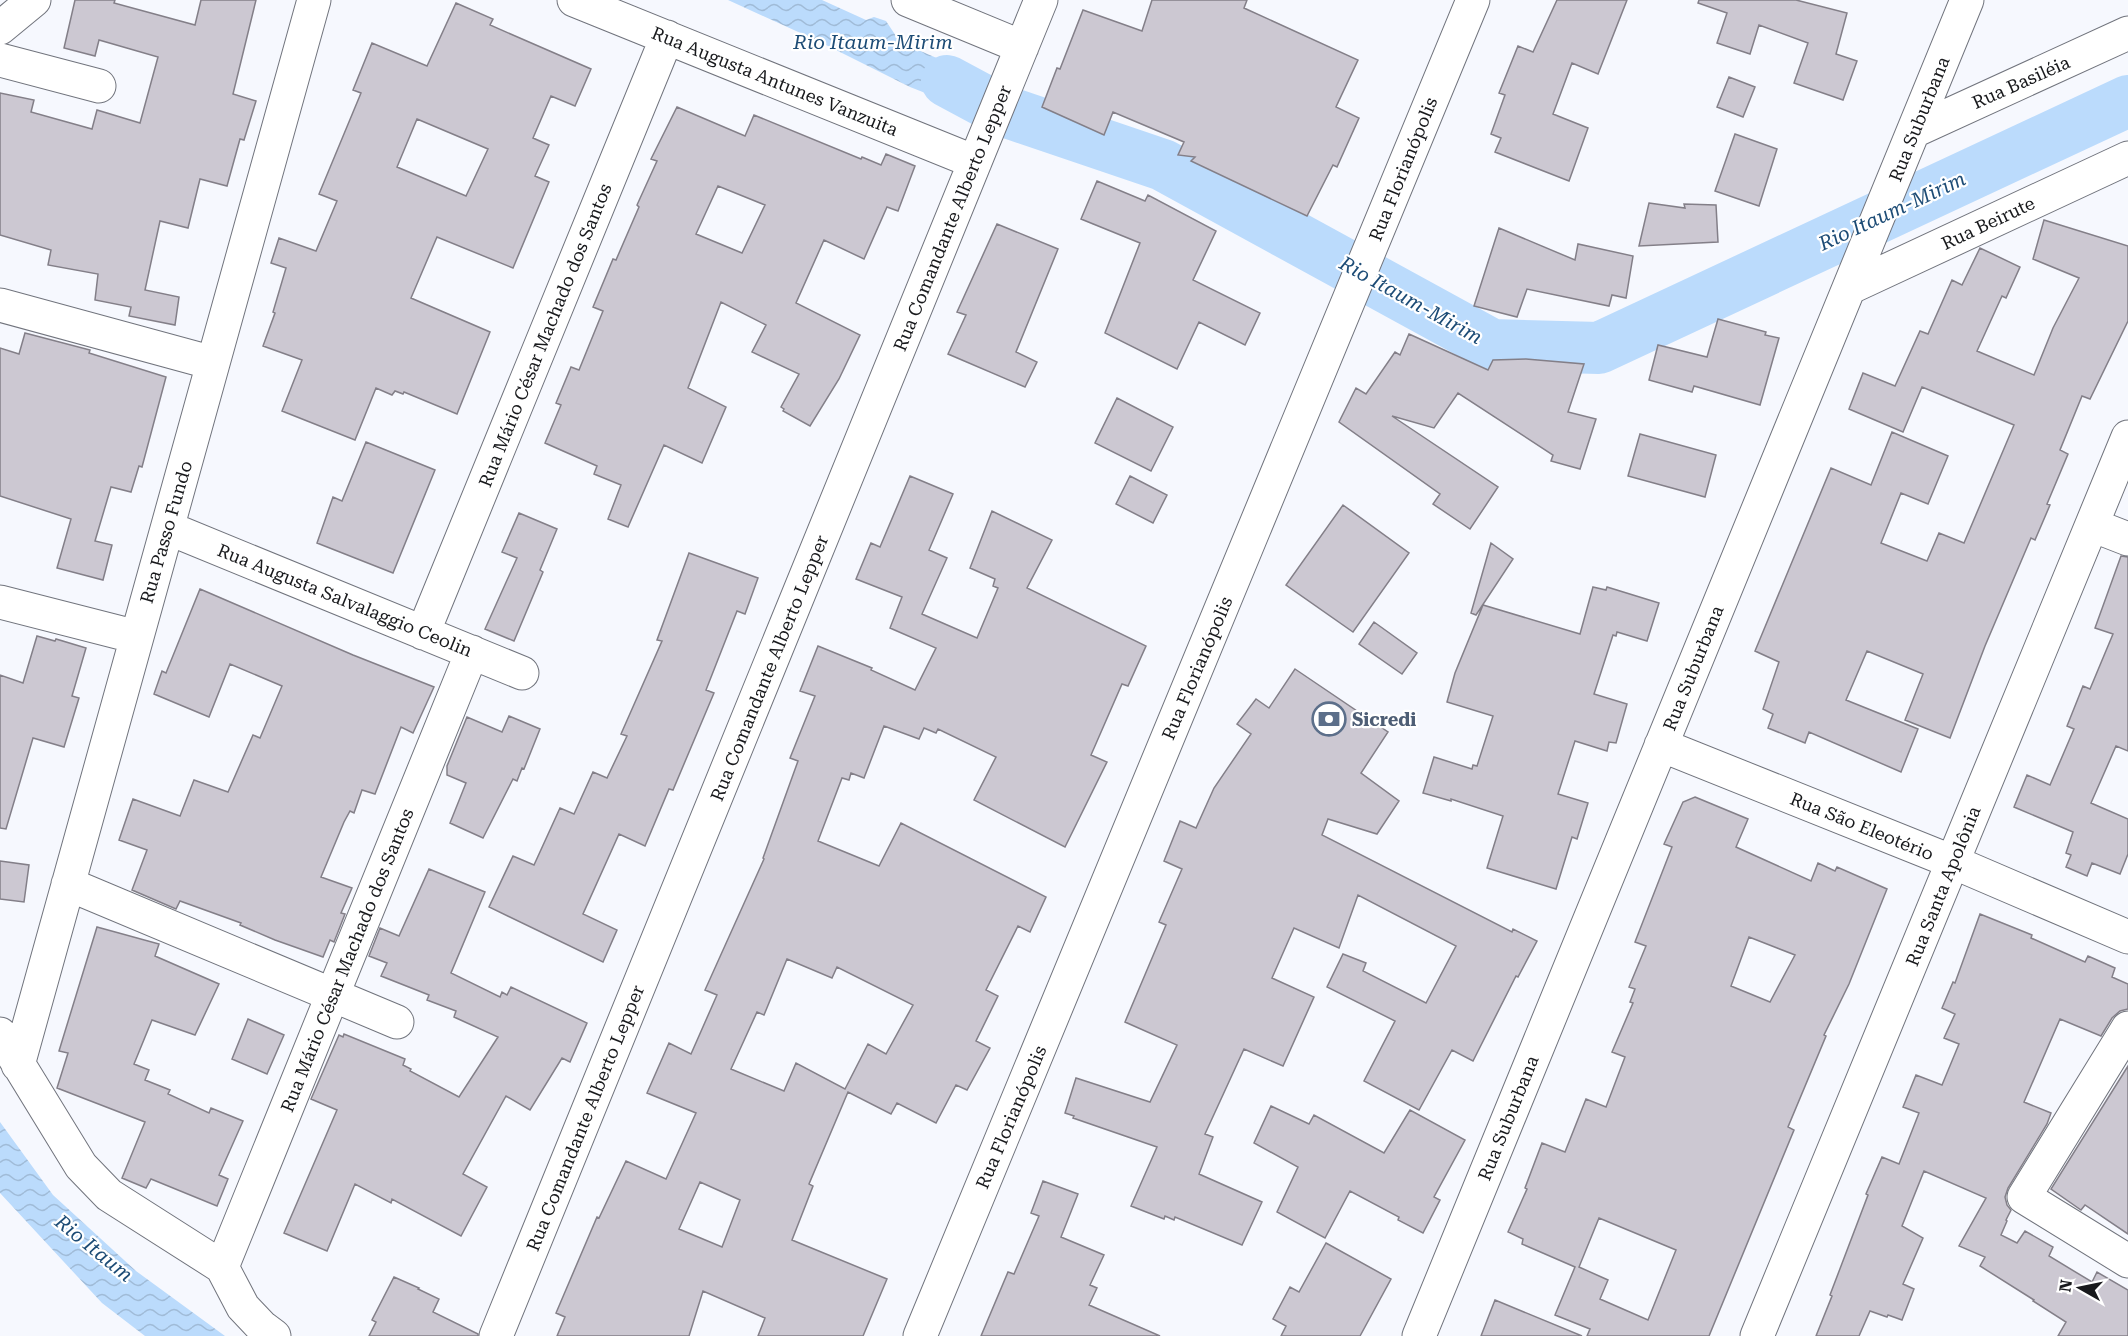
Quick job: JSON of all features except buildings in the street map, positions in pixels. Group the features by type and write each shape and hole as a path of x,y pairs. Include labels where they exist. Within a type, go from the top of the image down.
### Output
{"street":[{"path":"0,28 34,0"},
{"name":"Rua Passo Fundo","path":"18,1065 314,0"},
{"name":"Rua Augusta Antunes Vanzuita","path":"574,0 667,37 980,150"},
{"path":"908,0 1022,47"},
{"name":"Rua Comandante Alberto Lepper","path":"496,1336 1041,0"},
{"name":"Rua Florianópolis","path":"920,1336 1473,0"},
{"name":"Rua Suburbana","path":"1419,1336 1967,0"},
{"name":"Rua Basiléia","path":"1912,135 2128,33"},
{"name":"Rua Mário César Machado dos Santos","path":"423,633 667,37"},
{"path":"0,60 99,86"},
{"name":"Rua Beirute","path":"1849,288 2128,158"},
{"path":"0,305 213,363"},
{"name":"Rua Santa Apolônia","path":"1757,1336 2128,437"},
{"path":"2091,525 2128,539"},
{"name":"Rua Augusta Salvalaggio Ceolin","path":"168,528 522,673"},
{"path":"0,602 137,637"},
{"name":"Rua Mário César Machado dos Santos","path":"222,1267 472,652"},
{"name":"Rua São Eleotério","path":"1661,745 1953,862 2128,937"},
{"path":"68,884 398,1022"},
{"path":"2128,1028 2024,1197 2128,1261"},
{"path":"0,1034 81,1166 94,1182 109,1195 222,1267 243,1307 274,1336"}],"water":[{"name":"Rio Itaum-Mirim","path":"728,0 822,0 866,20 874,17 886,21 900,42 1003,87 989,118 910,87 818,41"},
{"name":"Rio Itaum","path":"0,1122 53,1195 136,1271 225,1336 145,1336 102,1303 0,1193"}],"waterway":[{"name":"Rio Itaum-Mirim","path":"947,81 1001,110 1163,165 1492,345 1599,348 2128,101"}],"place":[{"name":"Sicredi","path":"1329,719"}]}
